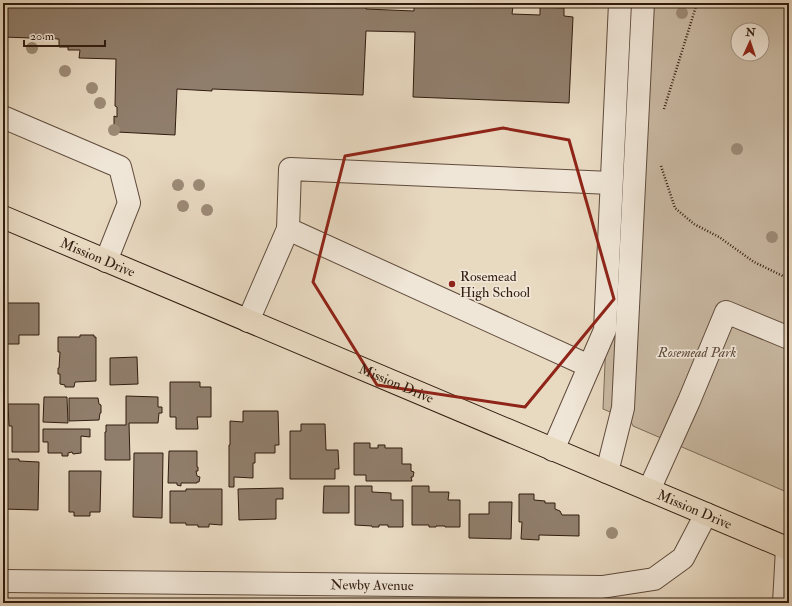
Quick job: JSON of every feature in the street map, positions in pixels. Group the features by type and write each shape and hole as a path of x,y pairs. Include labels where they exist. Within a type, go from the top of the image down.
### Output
{"main road":[{"name":"Mission Drive","path":"3,218 788,548"}],"street":[{"path":"553,450 605,330 620,3"},
{"path":"606,472 623,408 643,3"},
{"path":"3,117 120,167 129,203 106,261"},
{"path":"248,321 288,229 290,169 611,183"},
{"path":"288,229 589,366"},
{"path":"649,490 689,401 726,312 789,338"},
{"name":"Newby Avenue","path":"3,581 602,587 654,579 683,558 706,514"},
{"path":"784,603 788,548"}],"path":[{"path":"664,111 697,3"},
{"path":"661,165 675,208 694,224 719,237 754,262 789,279"}],"highlighted area":[{"path":"503,128 569,140 614,299 525,407 377,385 313,282 345,156"}],"green space":[{"name":"Rosemead Park","path":"621,3 789,3 789,493 633,426 630,420 603,409"}],"building":[{"path":"3,3 366,3 366,9 414,11 414,3 494,3 494,5 513,6 512,14 540,15 540,7 564,8 564,16 573,17 569,103 413,97 415,32 366,31 363,95 177,89 175,135 117,132 117,128 114,128 114,116 117,117 117,107 115,106 116,59 79,58 80,50 68,50 68,47 59,47 59,39 3,37"},
{"path":"3,303 39,303 39,335 19,335 19,344 3,344"},
{"path":"80,335 94,335 94,337 96,337 96,381 75,382 74,387 65,387 65,385 60,384 60,374 58,374 60,352 58,352 58,337 80,337"},
{"path":"4,352 4,393 3,393"},
{"path":"137,357 138,384 110,385 110,358"},
{"path":"170,382 200,382 200,387 211,387 211,417 197,417 198,429 176,429 176,417 170,417"},
{"path":"126,396 158,397 158,407 162,407 162,413 159,413 158,423 129,423 130,460 105,460 106,425 126,425"},
{"path":"44,397 67,397 68,423 43,422"},
{"path":"69,398 98,398 99,404 101,405 99,420 69,421"},
{"path":"8,404 39,404 39,452 12,452 12,426 9,426"},
{"path":"243,411 278,411 279,445 275,445 275,453 255,453 253,478 234,477 234,487 229,487 230,421 243,422"},
{"path":"301,424 325,424 326,450 338,450 339,469 335,469 335,479 290,479 290,431 301,431"},
{"path":"43,429 90,429 90,437 81,436 81,453 73,454 72,452 68,453 68,456 62,456 62,453 48,453 48,442 43,442"},
{"path":"354,443 370,443 370,448 378,448 378,445 385,445 385,448 402,448 402,464 411,464 411,471 414,472 413,477 411,477 412,481 366,481 366,475 354,475"},
{"path":"169,451 197,451 198,471 196,471 197,476 200,477 199,482 181,483 181,486 177,485 177,483 168,483"},
{"path":"134,453 163,453 162,518 133,517"},
{"path":"3,459 19,459 19,461 39,462 38,510 3,509"},
{"path":"69,471 101,471 100,512 90,512 90,516 74,516 74,512 69,512"},
{"path":"324,486 349,486 349,513 323,513"},
{"path":"355,486 372,486 372,492 391,493 391,500 403,500 403,527 388,527 388,525 372,527 355,525"},
{"path":"412,486 429,486 429,492 449,492 448,500 460,500 460,527 429,527 429,525 412,525"},
{"path":"283,488 283,499 276,499 276,519 239,520 238,489"},
{"path":"186,489 222,489 222,525 209,524 209,527 198,527 198,525 186,525 186,523 170,523 170,491 186,491"},
{"path":"519,494 534,494 534,500 545,501 545,503 555,503 555,509 560,511 562,515 579,515 579,536 539,535 539,540 521,539 522,522 519,522"},
{"path":"489,502 512,502 511,539 469,538 469,514 489,514"}],"place":[{"name":"Rosemead High School","path":"452,284"}]}
